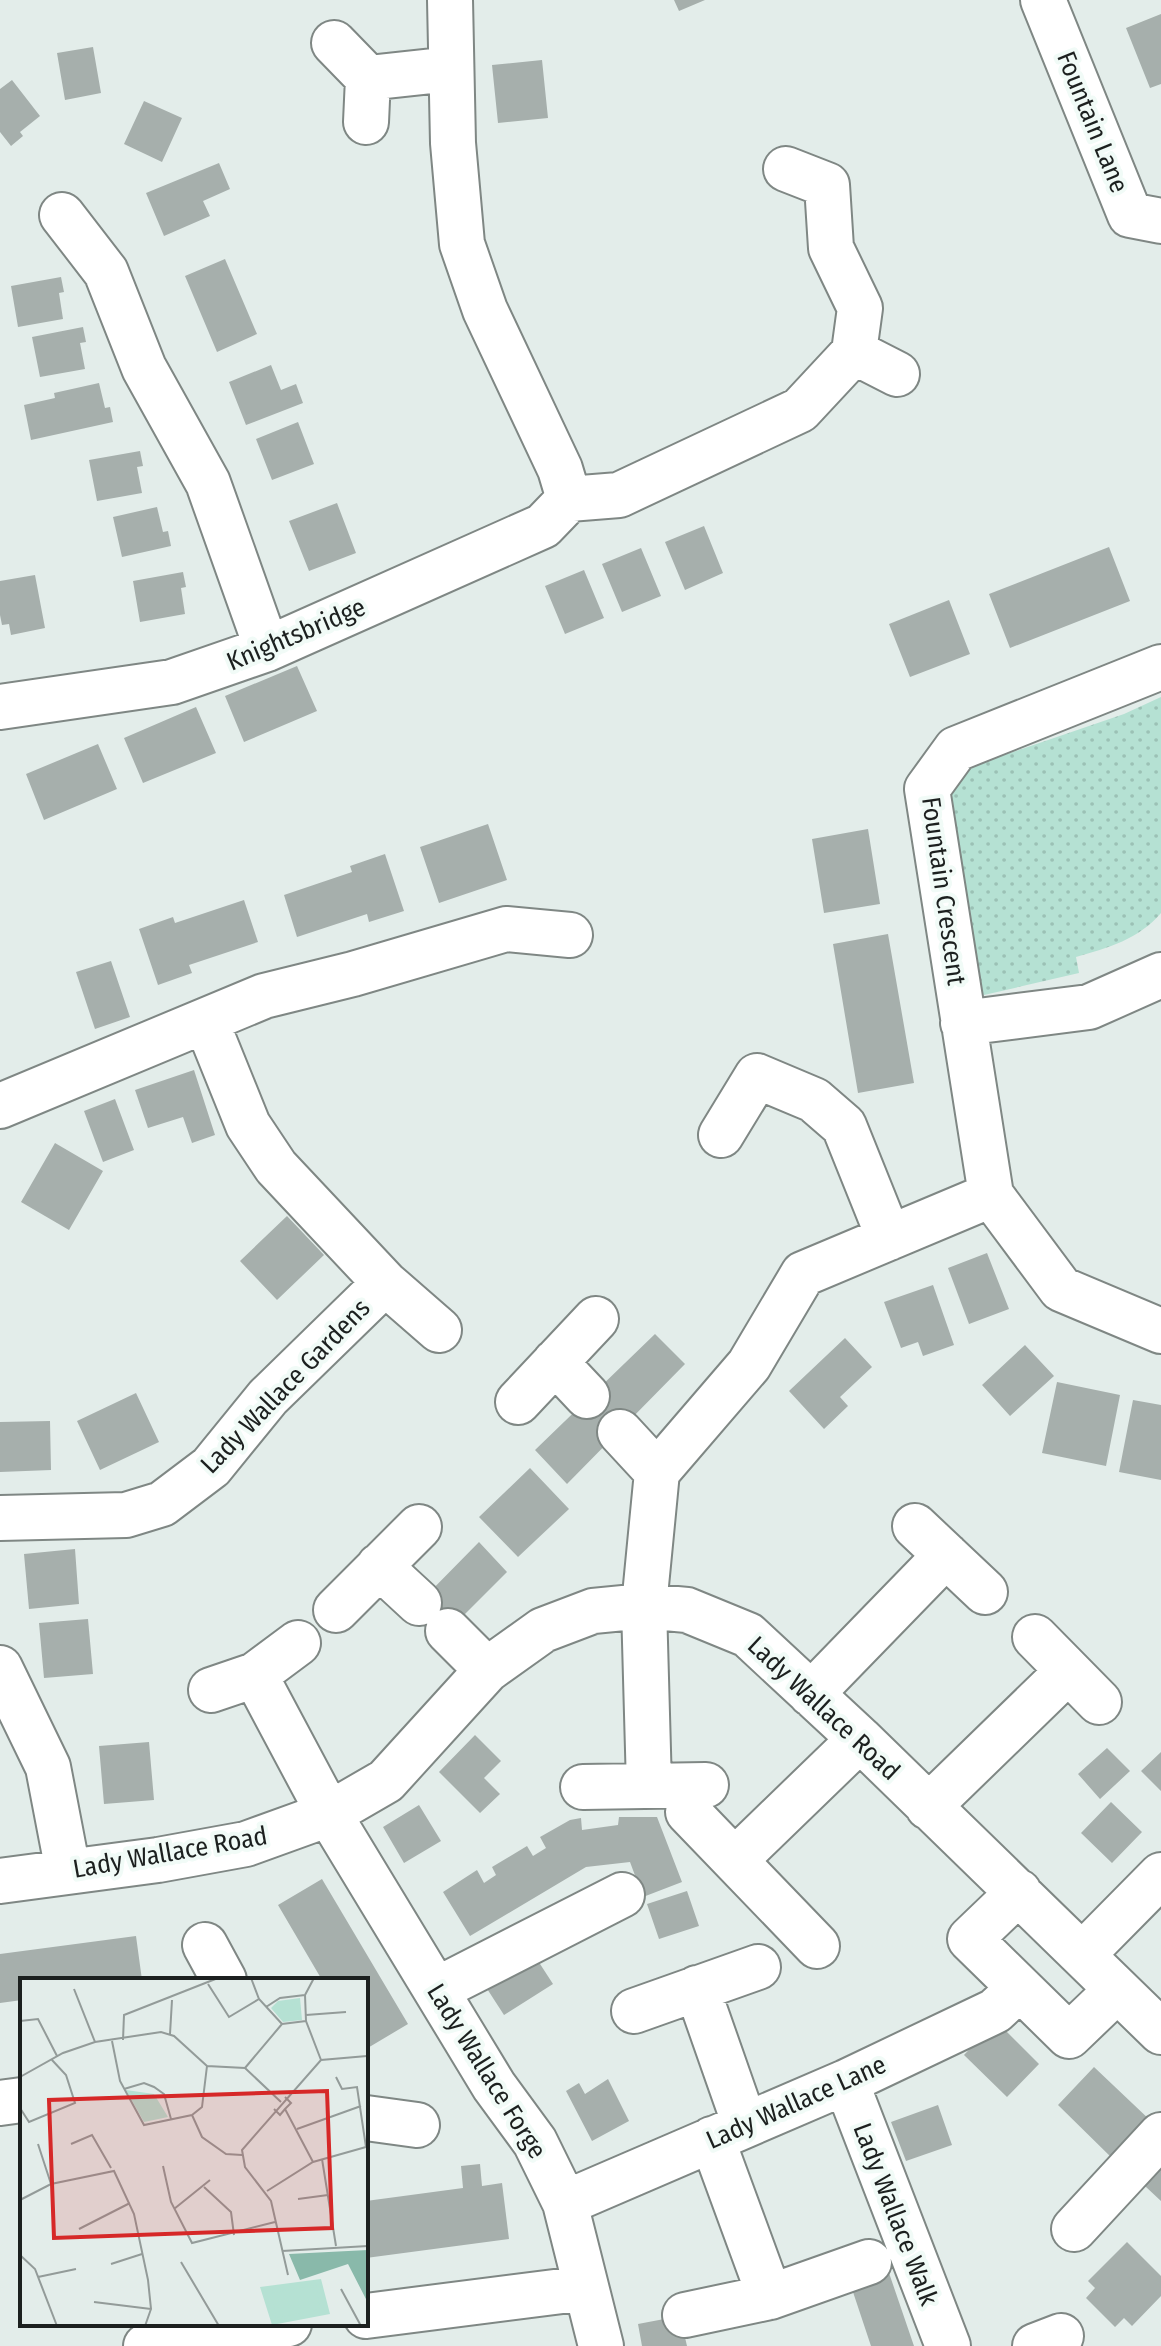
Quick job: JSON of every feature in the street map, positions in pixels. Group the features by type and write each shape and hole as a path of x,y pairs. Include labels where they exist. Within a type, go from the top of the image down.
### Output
{"street":[{"path":"450,0 453,143 462,244 485,310 560,469 569,499 619,495 800,410 854,352 860,308 831,248 827,185 786,169"},
{"name":"Fountain Lane","path":"1043,0 1130,215 1161,221"},
{"path":"334,43 368,78 366,122"},
{"path":"368,78 451,69"},
{"path":"62,215 106,272 144,368 208,483 267,649"},
{"path":"854,352 897,374"},
{"name":"Knightsbridge","path":"0,707 172,682 267,649 543,526 569,499"},
{"name":"Fountain Crescent","path":"1161,667 956,749 927,789 991,1195 1061,1289 1161,1331"},
{"path":"0,1106 264,996 353,974 506,929 570,935"},
{"name":"Fountain Crescent","path":"963,1023 1089,1007 1161,975"},
{"name":"Lady Wallace Gardens","path":"206,1021 248,1125 276,1167 385,1283 439,1330"},
{"path":"721,1135 757,1076 814,1100 844,1126 889,1238"},
{"path":"649,1786 644,1606 657,1472 749,1365 803,1274 991,1195"},
{"name":"Lady Wallace Gardens","path":"0,1518 126,1515 162,1504 211,1467 268,1397 385,1283"},
{"path":"518,1402 596,1319"},
{"path":"555,1362 587,1396"},
{"path":"620,1432 657,1472"},
{"path":"336,1610 419,1527"},
{"path":"811,1694 930,1540 985,1592"},
{"path":"379,1566 487,1670"},
{"name":"Lady Wallace Road","path":"0,1881 158,1860 246,1844 329,1814 386,1781 487,1670 543,1630 593,1611 644,1606 687,1610 748,1635 860,1739 1161,2032"},
{"path":"1035,1637 1099,1702"},
{"path":"211,1690 255,1675 298,1643"},
{"path":"0,1668 48,1767 68,1871"},
{"path":"928,1807 1068,1671"},
{"name":"Lady Wallace Forge","path":"255,1675 329,1814 494,2086 535,2142 565,2203 601,2346"},
{"path":"735,1860 860,1739"},
{"path":"583,1787 649,1786 697,1798 735,1860 817,1946"},
{"path":"1082,1955 1161,1875"},
{"path":"1019,1892 970,1939 1019,1989 1069,2036 1117,1990"},
{"path":"436,1990 622,1895"},
{"path":"634,2011 758,1967"},
{"path":"697,1988 770,2297"},
{"name":"Lady Wallace Lane","path":"565,2203 846,2082 995,2011 1019,1989"},
{"name":"Lady Wallace Walk","path":"846,2082 938,2343"},
{"path":"0,2103 20,2100"},
{"path":"368,2118 417,2125"},
{"path":"1074,2229 1161,2135"},
{"path":"685,2315 770,2297 869,2262"},
{"path":"368,2316 586,2288"},
{"path":"146,2346 269,2326"},
{"path":"354,2326 357,2346"}],"green space":[{"path":"1161,697 1161,913 1133,936 1076,957 1079,973 984,995 973,985 949,793 963,769 1124,714"}],"building":[{"path":"674,0 705,0 679,11"},
{"path":"1161,14 1161,84 1150,88 1126,28"},
{"path":"93,47 101,93 65,100 57,53"},
{"path":"542,60 548,118 498,123 492,65"},
{"path":"12,80 40,116 20,132 23,136 11,146 0,132 0,89"},
{"path":"144,101 182,118 162,162 124,144"},
{"path":"219,163 230,189 203,201 210,216 164,236 146,193"},
{"path":"225,259 257,334 217,352 185,276"},
{"path":"61,277 64,292 59,293 63,319 18,327 11,286"},
{"path":"83,327 86,342 80,343 85,369 40,377 32,337"},
{"path":"271,365 281,390 296,384 303,403 246,425 229,382"},
{"path":"99,383 105,408 110,407 113,422 31,440 24,405 55,398 54,393"},
{"path":"298,422 314,464 272,480 256,439"},
{"path":"140,451 143,466 137,467 142,493 97,501 89,460"},
{"path":"337,503 356,553 309,571 289,521"},
{"path":"157,507 163,532 168,531 171,546 122,557 113,517"},
{"path":"704,526 723,573 685,590 665,542"},
{"path":"1109,547 1130,601 1010,648 989,594"},
{"path":"641,548 661,596 622,612 602,564"},
{"path":"584,570 604,618 565,634 545,586"},
{"path":"183,572 186,587 181,588 185,614 140,622 133,581"},
{"path":"35,575 45,628 11,635 9,624 2,625 0,581"},
{"path":"949,600 970,654 910,677 889,624"},
{"path":"297,666 317,711 244,742 225,696"},
{"path":"196,707 216,753 143,783 124,738"},
{"path":"98,744 117,789 44,820 26,774"},
{"path":"488,824 507,880 439,903 420,847"},
{"path":"868,829 880,904 824,913 812,839"},
{"path":"385,854 404,911 369,922 367,914 297,937 284,895 352,872 350,866"},
{"path":"244,900 258,942 189,965 192,973 158,985 139,929 173,917 175,923"},
{"path":"888,934 914,1083 858,1093 833,944"},
{"path":"111,961 130,1017 95,1029 76,972"},
{"path":"194,1070 215,1135 192,1143 183,1117 148,1128 135,1090"},
{"path":"115,1099 134,1150 103,1162 84,1111"},
{"path":"55,1143 103,1171 69,1230 21,1202"},
{"path":"287,1216 324,1255 277,1300 240,1261"},
{"path":"987,1253 1009,1309 969,1324 948,1268"},
{"path":"933,1285 954,1345 923,1356 918,1342 901,1348 884,1302"},
{"path":"655,1334 685,1364 567,1484 535,1450"},
{"path":"845,1338 872,1367 840,1397 848,1406 824,1429 789,1391"},
{"path":"1025,1345 1054,1376 1010,1416 982,1385"},
{"path":"1057,1382 1120,1395 1106,1466 1042,1453"},
{"path":"136,1393 159,1442 100,1470 77,1421"},
{"path":"1133,1400 1161,1405 1161,1480 1119,1472"},
{"path":"50,1421 51,1470 0,1472 0,1422"},
{"path":"530,1468 569,1509 518,1557 479,1517"},
{"path":"479,1542 507,1572 448,1631 419,1603"},
{"path":"75,1549 79,1604 29,1609 24,1554"},
{"path":"88,1619 93,1674 44,1678 39,1623"},
{"path":"475,1735 501,1761 484,1778 500,1794 480,1813 439,1772"},
{"path":"149,1742 154,1800 104,1804 99,1746"},
{"path":"1107,1748 1130,1771 1100,1799 1078,1774"},
{"path":"1161,1752 1161,1791 1141,1771"},
{"path":"1111,1802 1142,1832 1112,1863 1081,1833"},
{"path":"419,1805 441,1841 404,1863 383,1827"},
{"path":"619,1817 657,1817 682,1882 643,1897 630,1862 586,1867 470,1936 443,1892 477,1870 484,1883 496,1875 492,1867 527,1846 533,1856 546,1848 540,1837 570,1820 581,1818 582,1830 618,1825"},
{"path":"322,1879 408,2024 368,2048 368,1978 321,1978 278,1905"},
{"path":"687,1891 699,1926 659,1939 647,1904"},
{"path":"136,1936 142,1978 20,1978 20,2000 0,2003 0,1954"},
{"path":"531,1950 553,1984 504,2015 482,1981"},
{"path":"996,2021 1039,2064 1007,2097 964,2055"},
{"path":"1094,2067 1152,2122 1115,2161 1058,2105"},
{"path":"608,2079 629,2121 592,2141 566,2091 579,2083 585,2094"},
{"path":"938,2105 952,2145 906,2161 891,2122"},
{"path":"1161,2142 1161,2201 1131,2173"},
{"path":"480,2164 482,2186 502,2183 509,2239 368,2258 368,2201 463,2188 461,2166"},
{"path":"1127,2242 1161,2276 1161,2296 1132,2326 1124,2318 1115,2327 1086,2298 1095,2288 1088,2281"},
{"path":"888,2270 914,2346 871,2346 850,2283"},
{"path":"680,2316 687,2346 642,2346 638,2324"}]}
